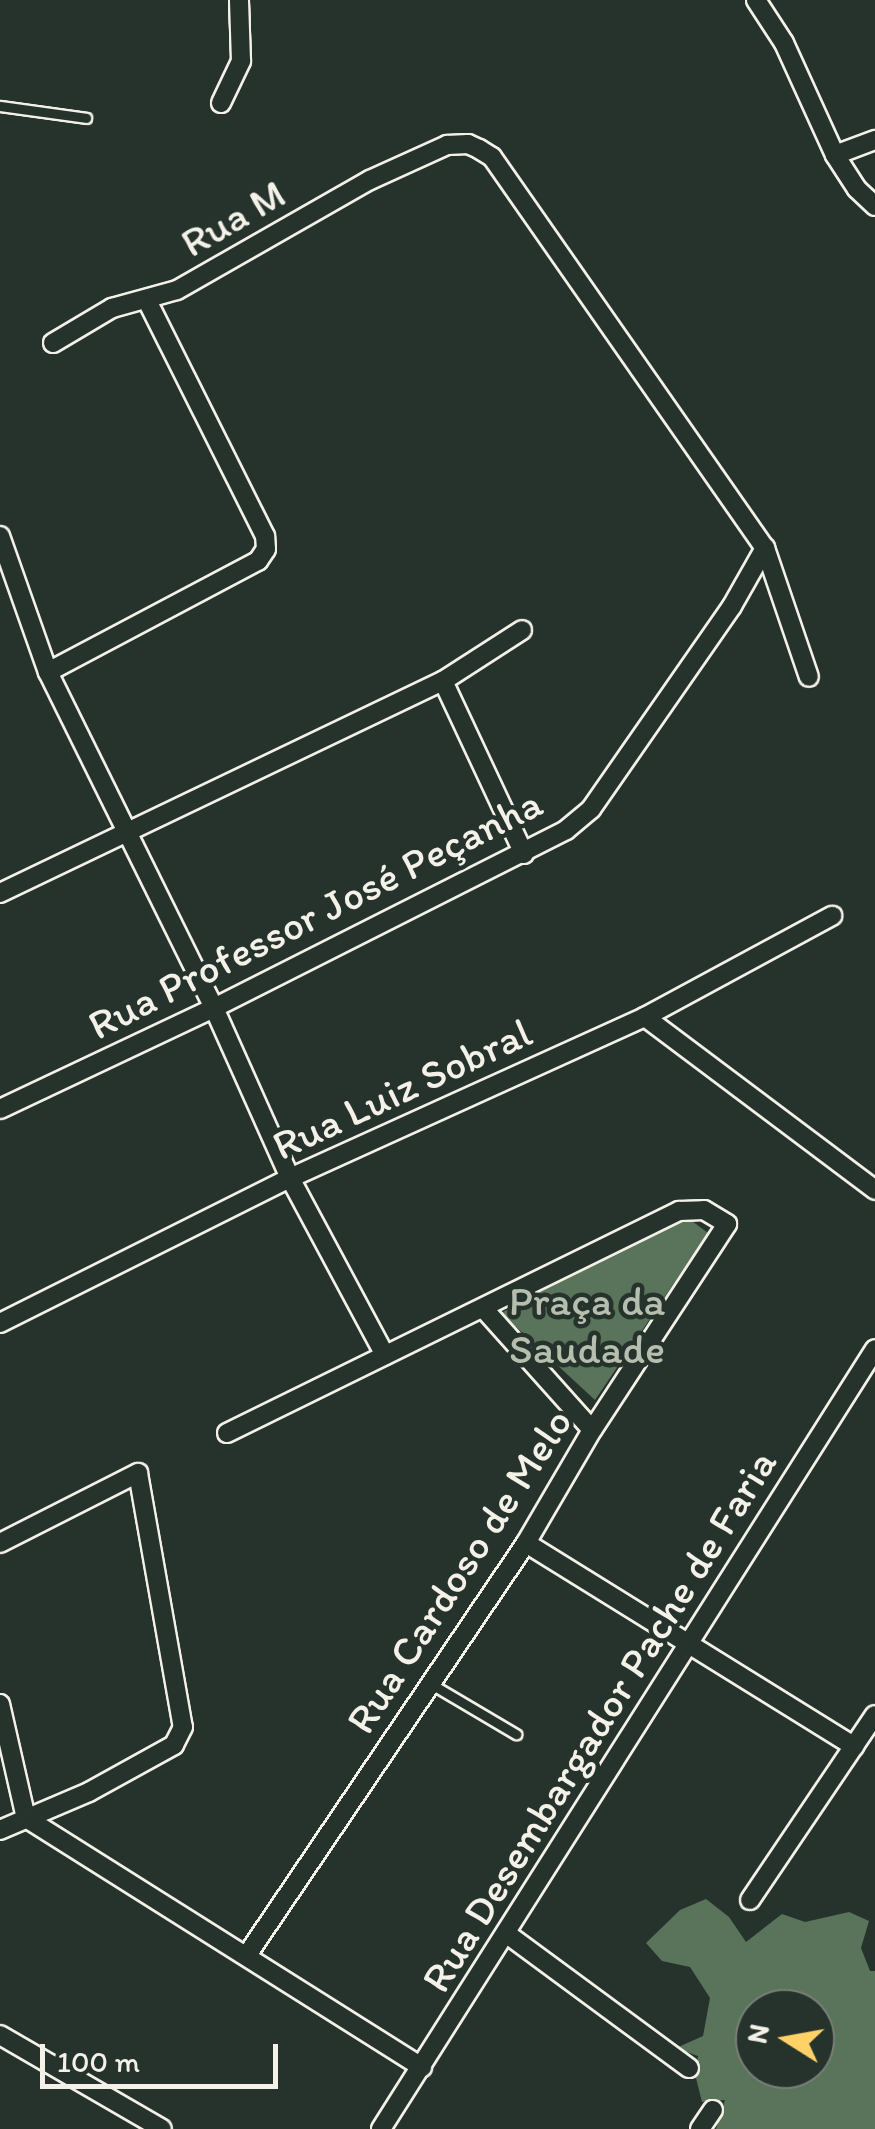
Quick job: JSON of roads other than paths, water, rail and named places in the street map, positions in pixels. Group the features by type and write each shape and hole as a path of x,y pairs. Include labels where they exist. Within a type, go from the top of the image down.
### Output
{"street":[{"path":"221,103 241,62 239,0"},
{"path":"756,0 784,43 836,155 856,189 875,206"},
{"path":"836,155 875,140"},
{"name":"Rua M","path":"53,343 112,308 148,302 177,290 370,180 447,146 468,144 492,157 764,548"},
{"path":"48,672 258,561 266,549 265,536 148,302"},
{"path":"0,536 48,672 214,1008 290,1178 385,1355"},
{"path":"764,548 809,677"},
{"name":"Rua Professor José Peçanha","path":"0,1108 214,1008 566,830 591,809 732,606 764,548"},
{"path":"0,893 442,682 522,630"},
{"path":"442,682 524,854"},
{"name":"Rua Luiz Sobral","path":"0,1323 290,1178 645,1017 832,916"},
{"path":"645,1017 875,1190"},
{"name":"Rua Cardoso de Melo","path":"248,1955 526,1543 592,1430 728,1224 704,1210 679,1211 484,1310"},
{"path":"227,1433 484,1310 592,1430"},
{"name":"Rua Desembargador Pache de Faria","path":"381,2129 875,1349"},
{"path":"0,1542 138,1473 183,1728 174,1745 88,1792 0,1830"},
{"path":"526,1543 854,1746"},
{"path":"0,1704 26,1818 422,2067"},
{"path":"750,1900 875,1714"},
{"path":"507,1934 690,2068"},
{"path":"0,2036 162,2129"},
{"path":"700,2129 713,2110"}],"lane":[{"path":"0,106 86,118"},
{"path":"431,1684 516,1734"}],"park label":[{"name":"Praça da Saudade","path":"587,1325"}]}
